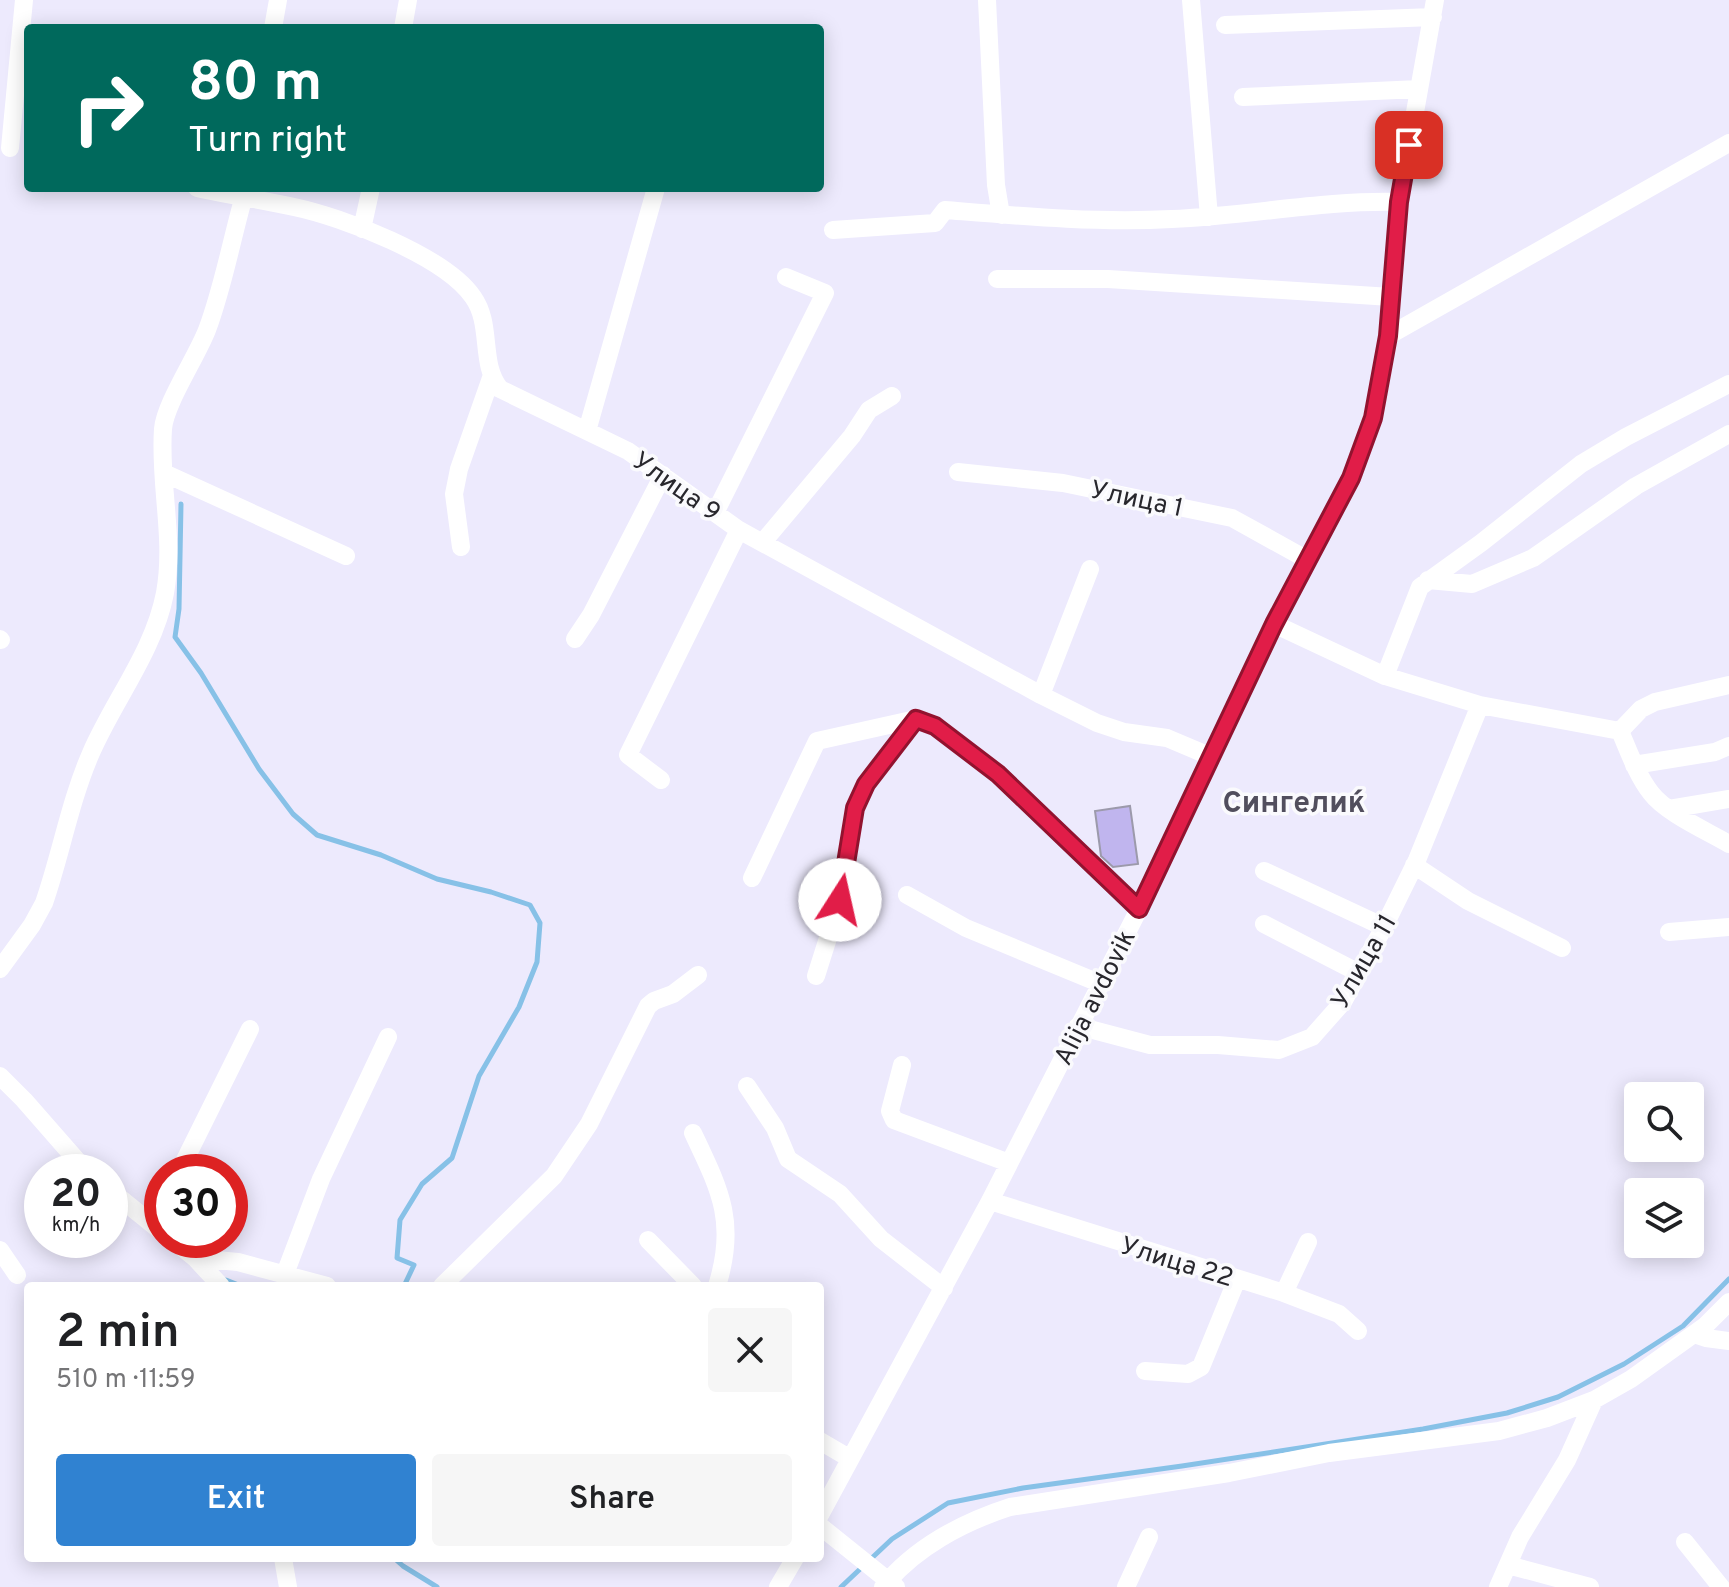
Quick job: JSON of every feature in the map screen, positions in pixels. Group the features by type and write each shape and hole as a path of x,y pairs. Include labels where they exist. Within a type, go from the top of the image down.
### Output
{"street":[{"path":"13,148 24,0"},
{"path":"274,24 278,0"},
{"path":"404,24 408,0"},
{"path":"987,0 996,185 1001,215"},
{"path":"1191,0 1209,217"},
{"path":"1225,25 1434,8"},
{"name":"Alija avdovik","path":"824,1507 990,1201 1139,909 1306,559 1351,478 1373,418 1388,336 1399,202 1434,8"},
{"path":"1243,97 1419,89"},
{"path":"1388,336 1729,143"},
{"path":"362,229 370,192"},
{"path":"587,431 655,192"},
{"path":"0,969 44,903 89,757 146,643 165,594 169,522 163,428 167,410 196,357 208,326 245,193 362,229 416,253 442,269 472,295 487,331 491,378 459,469 454,494 461,547"},
{"path":"833,230 935,223 945,210 1104,221 1209,217 1359,201 1399,202"},
{"path":"715,513 825,293 786,277"},
{"path":"997,279 1108,279 1391,297"},
{"name":"Улица 9","path":"491,378 500,389 628,451 739,530 1041,695 1097,723 1124,732 1167,738 1212,757"},
{"path":"1385,676 1420,587 1428,580 1481,543 1581,464 1729,384"},
{"path":"763,542 852,436 869,410 892,396"},
{"path":"1428,580 1472,584 1533,558 1636,486 1729,434"},
{"name":"Улица 1","path":"958,472 1063,483 1232,518 1306,559"},
{"path":"164,473 346,556"},
{"path":"575,639 591,615 663,475"},
{"path":"661,780 628,755 739,530"},
{"path":"1041,695 1090,569"},
{"path":"1274,624 1385,676 1480,705 1620,731"},
{"path":"1620,731 1641,709 1655,702 1729,685"},
{"name":"Улица 11","path":"1078,1026 1150,1045 1218,1045 1279,1050 1312,1037 1343,1002 1384,927 1414,865 1480,705"},
{"path":"752,878 817,741 916,719 935,726 998,774 1139,909"},
{"path":"816,976 840,900 855,808 866,784 916,719"},
{"path":"1620,731 1634,765 1652,795 1669,809 1729,844"},
{"path":"1634,765 1715,752 1729,746"},
{"path":"1669,809 1729,799"},
{"path":"1414,865 1468,901 1562,948"},
{"path":"1264,871 1384,927"},
{"path":"907,895 966,928 1099,983"},
{"path":"1264,924 1359,973"},
{"path":"1669,932 1729,927"},
{"path":"446,1282 554,1176 589,1124 648,1006 673,994 698,975"},
{"path":"188,1154 250,1029"},
{"path":"285,1274 321,1179 388,1037"},
{"path":"902,1065 890,1111 894,1120 1009,1163"},
{"path":"0,1076 71,1154"},
{"path":"747,1086 775,1128 788,1159 840,1194 881,1239 944,1288"},
{"path":"693,1133 718,1188 727,1231 726,1257 718,1282"},
{"name":"Улица 22","path":"990,1201 1284,1293 1339,1314 1358,1331"},
{"path":"128,1205 144,1217"},
{"path":"648,1240 689,1282"},
{"path":"1284,1293 1308,1242"},
{"path":"0,1250 17,1275"},
{"path":"195,1258 238,1262 313,1282"},
{"path":"195,1258 217,1282"},
{"path":"1145,1371 1188,1374 1201,1367 1237,1279"},
{"path":"824,1529 886,1581 946,1536 978,1517 1010,1507 1229,1473 1329,1453 1499,1431 1547,1418 1594,1400 1631,1379 1694,1334 1729,1302"},
{"path":"1694,1334 1729,1341"},
{"path":"1498,1587 1520,1537 1567,1460 1594,1400"},
{"path":"824,1443 849,1458"},
{"path":"1126,1587 1149,1537"},
{"path":"1685,1542 1721,1587"},
{"path":"284,1562 288,1587"},
{"path":"778,1587 793,1562"},
{"path":"1508,1565 1590,1587"}],"building":[{"path":"1130,806 1138,864 1113,867 1101,856 1095,811"}],"waterway":[{"path":"181,504 179,609 175,637 201,673 259,769 293,814 317,835 381,855 437,879 530,905 540,923 537,962 519,1007 479,1076 452,1158 422,1184 400,1220 397,1258 414,1265 406,1282"},
{"path":"841,1587 892,1539 948,1503 1023,1488 1423,1429 1507,1413 1558,1397 1624,1364 1683,1326 1729,1279"},
{"path":"226,1280 231,1282"},
{"path":"398,1562 437,1587"}],"district":[{"name":"Сингелиќ","path":"1294,802"}],"route":[{"path":"840,900 855,808 866,784 916,719 935,726 998,774 1139,909 1274,624 1351,478 1373,418 1388,336 1399,202 1409,145"}]}
